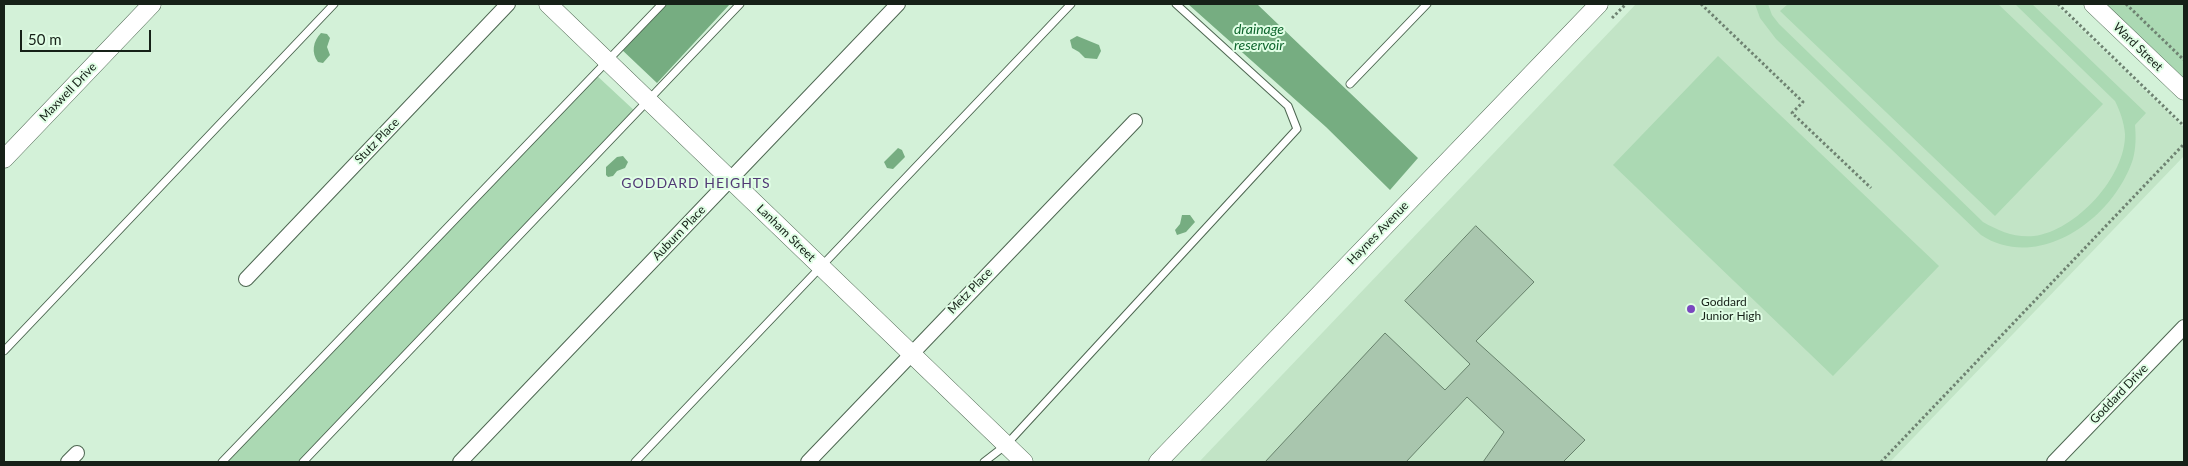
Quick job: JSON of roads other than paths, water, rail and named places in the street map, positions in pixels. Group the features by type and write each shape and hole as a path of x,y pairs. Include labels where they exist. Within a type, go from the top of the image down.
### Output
{"street":[{"name":"Maxwell Drive","path":"4,159 152,4"},
{"name":"Stutz Place","path":"246,279 508,4"},
{"name":"Lanham Street","path":"548,4 1024,462"},
{"name":"Auburn Place","path":"460,462 898,4"},
{"name":"Haynes Avenue","path":"1158,462 1598,4"},
{"name":"Ward Street","path":"2093,4 2184,91"},
{"name":"Metz Place","path":"808,462 911,352 1135,121"},
{"name":"Goddard Drive","path":"2054,462 2184,327"}],"lane":[{"path":"4,351 334,4"},
{"path":"222,462 606,60 662,4"},
{"path":"303,462 740,4"},
{"path":"635,462 822,268 1071,4"},
{"path":"984,462 1006,445 1297,128 1288,106 1176,4"},
{"path":"1350,84 1427,4"}],"water":[{"path":"663,4 730,4 657,83 619,47"},
{"name":"drainage reservoir","path":"1188,4 1257,4 1418,158 1390,190 1326,127"},
{"path":"321,33 327,34 330,38 327,47 330,55 323,63 318,62 314,55 315,43"},
{"path":"1077,36 1099,45 1101,51 1097,59 1085,58 1072,48 1070,40"},
{"path":"898,148 902,150 905,157 893,169 887,168 884,162"},
{"path":"623,156 628,162 625,168 608,177 606,175 606,167 617,157"},
{"path":"1182,215 1190,215 1195,222 1186,232 1177,235 1175,230 1180,224"}],"place":[{"name":"Goddard Junior High","path":"1691,309"}],"district":[{"name":"GODDARD HEIGHTS","path":"696,183"}]}
